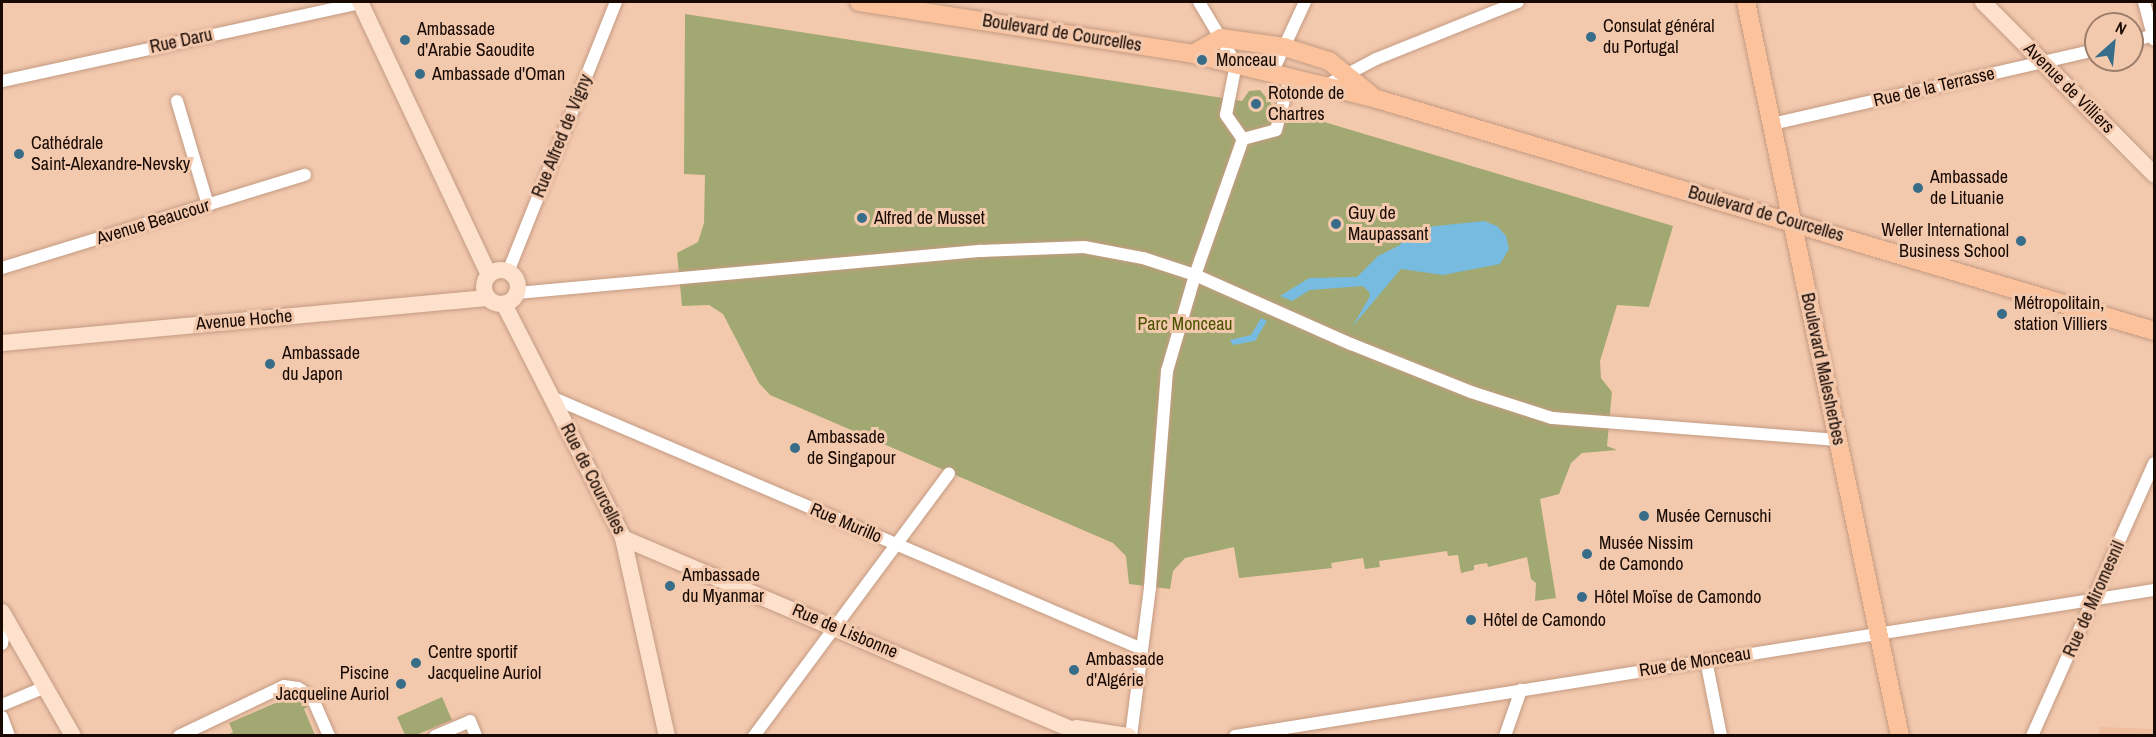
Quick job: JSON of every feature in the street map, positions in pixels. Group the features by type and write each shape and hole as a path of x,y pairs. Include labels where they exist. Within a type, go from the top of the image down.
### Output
{"main road":[{"name":"Boulevard de Courcelles","path":"859,2 1193,54 1377,99 1790,220 2154,331"},
{"name":"Boulevard Malesherbes","path":"1746,2 1900,735"},
{"path":"1193,54 1221,38 1284,47 1329,60 1377,99"}],"street":[{"path":"361,2 489,275"},
{"name":"Rue Daru","path":"2,81 361,2"},
{"name":"Rue Alfred de Vigny","path":"508,272 616,2"},
{"path":"1199,2 1236,64 1226,115 1244,139"},
{"path":"1323,87 1346,75 1518,2"},
{"name":"Avenue de Villiers","path":"1983,2 2152,168"},
{"path":"2144,2 2154,37"},
{"path":"1272,73 1305,3"},
{"name":"Rue de la Terrasse","path":"1772,124 2084,53"},
{"path":"1244,139 1276,130 1290,78"},
{"path":"177,101 208,205"},
{"path":"1130,735 1150,587 1167,371 1195,275 1244,139"},
{"name":"Avenue Beaucour","path":"2,268 305,175"},
{"path":"489,275 483,287 487,298 504,304 517,293 1042,247 1113,251 1195,275 1470,392 1561,421 1838,440"},
{"path":"489,275 508,272 517,281 517,293"},
{"name":"Avenue Hoche","path":"2,343 487,298"},
{"name":"Rue de Courcelles","path":"504,304 623,538 667,735"},
{"name":"Rue Murillo","path":"551,397 1142,649"},
{"name":"Rue de Miromesnil","path":"2032,735 2154,463"},
{"path":"754,735 949,472"},
{"name":"Rue de Lisbonne","path":"623,538 1087,735"},
{"name":"Rue de Monceau","path":"1235,735 2154,590"},
{"path":"2,644 4,615"},
{"path":"4,615 73,735"},
{"path":"1706,660 1721,735"},
{"path":"179,735 284,686 298,688 312,698 329,735"},
{"path":"2,705 45,687"},
{"path":"1505,735 1521,690"},
{"path":"2,717 9,735"},
{"path":"435,735 470,721 476,735"},
{"name":"Rue de Lisbonne","path":"1066,726 1130,735"}],"shaded area":[{"path":"2100,727 2154,729 2154,735 2098,735"}],"green space":[{"name":"Parc Monceau","path":"685,14 1242,101 1249,91 1260,90 1274,107 1673,226 1649,307 1617,305 1600,361 1601,378 1612,392 1607,446 1617,450 1582,453 1571,463 1559,494 1540,499 1556,598 1535,601 1536,583 1531,579 1527,557 1488,567 1487,563 1474,565 1474,570 1461,573 1458,555 1448,556 1447,551 1379,561 1380,567 1365,569 1363,558 1331,563 1332,568 1239,578 1234,547 1185,558 1173,571 1170,589 1129,584 1126,556 1113,543 770,395 759,383 723,314 709,305 682,306 677,253 698,242 704,223 705,175 684,174"},
{"path":"292,696 306,699 309,706 304,709 315,735 226,736 233,732 229,723"},
{"path":"442,697 452,720 416,735 405,735 397,717"}],"water":[{"path":"1484,221 1497,226 1506,236 1509,249 1500,264 1443,275 1401,269 1352,327 1369,298 1370,293 1363,286 1310,290 1292,301 1280,296 1309,278 1357,277 1378,256 1400,245 1406,234 1417,228"},
{"path":"1261,318 1267,321 1255,341 1233,345 1230,340 1251,335"}],"place":[{"name":"Consulat général du Portugal","path":"1591,37"},
{"name":"Ambassade d'Arabie Saoudite","path":"405,40"},
{"name":"Monceau","path":"1202,60"},
{"name":"Ambassade d'Oman","path":"420,74"},
{"name":"Rotonde de Chartres","path":"1256,104"},
{"name":"Cathédrale Saint-Alexandre-Nevsky","path":"19,154"},
{"name":"Ambassade de Lituanie","path":"1918,188"},
{"name":"Alfred de Musset","path":"862,218"},
{"name":"Guy de Maupassant","path":"1336,224"},
{"name":"Weller International Business School","path":"2021,241"},
{"name":"Métropolitain, station Villiers","path":"2002,314"},
{"name":"Ambassade du Japon","path":"270,364"},
{"name":"Ambassade de Singapour","path":"795,448"},
{"name":"Musée Cernuschi","path":"1644,516"},
{"name":"Musée Nissim de Camondo","path":"1587,554"},
{"name":"Ambassade du Myanmar","path":"670,586"},
{"name":"Hôtel Moïse de Camondo","path":"1582,597"},
{"name":"Hôtel de Camondo","path":"1471,620"},
{"name":"Centre sportif Jacqueline Auriol","path":"416,663"},
{"name":"Ambassade d'Algérie","path":"1074,670"},
{"name":"Piscine Jacqueline Auriol","path":"401,684"}]}
